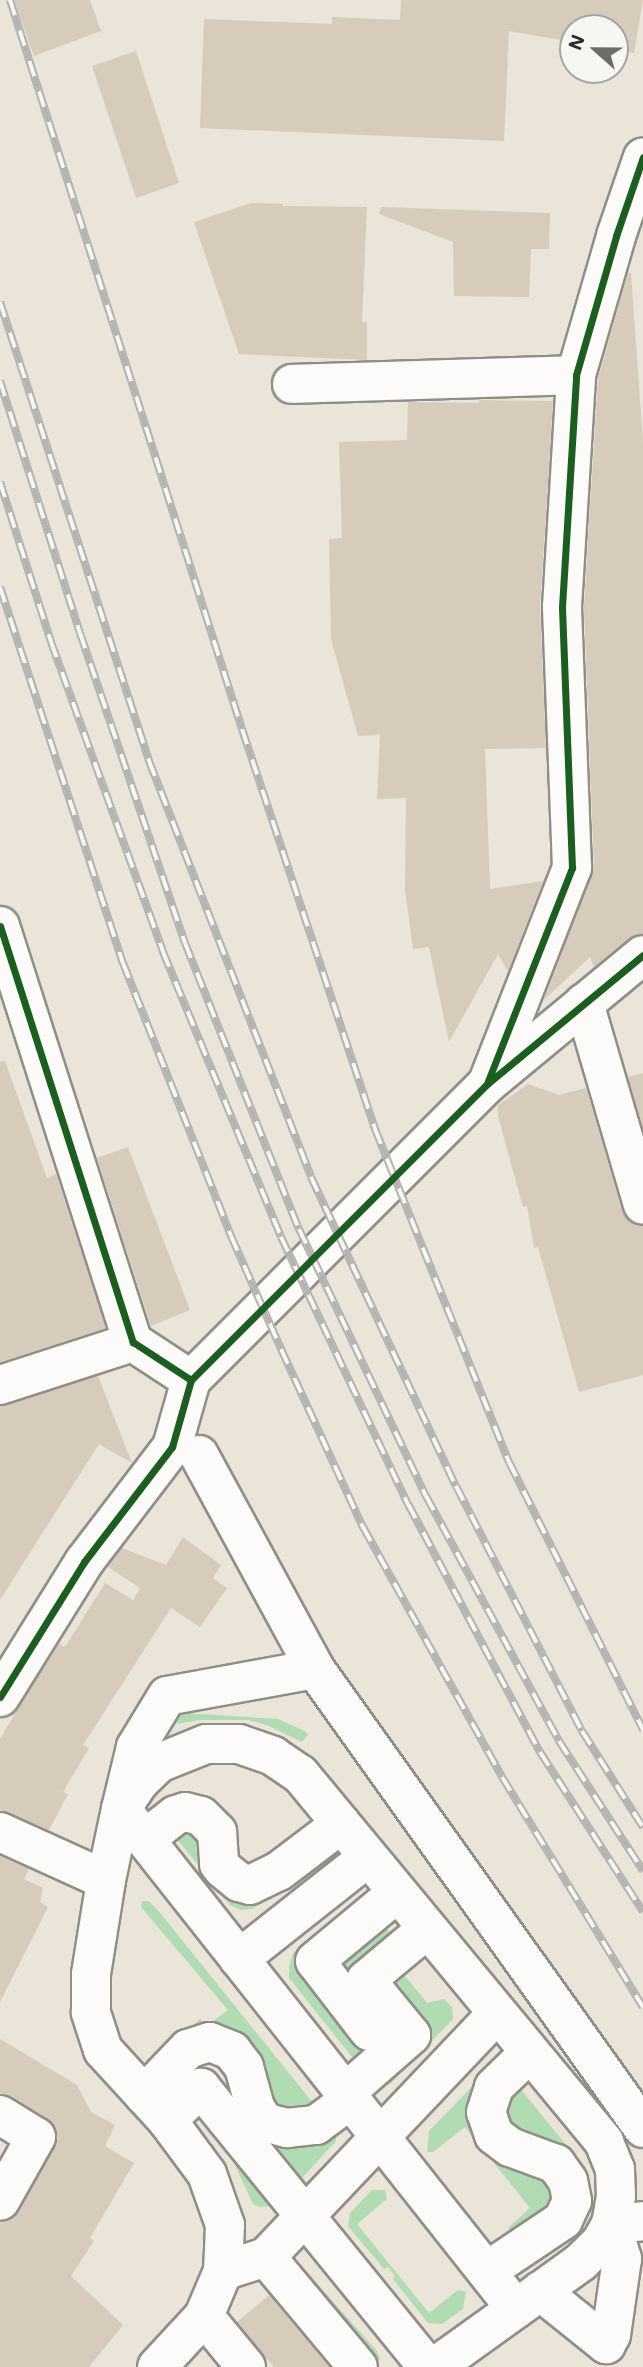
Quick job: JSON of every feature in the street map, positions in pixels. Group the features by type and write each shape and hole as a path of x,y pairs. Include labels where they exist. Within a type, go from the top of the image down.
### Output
{"street":[{"path":"487,1084 572,868 562,607 576,375 630,230 643,158"},
{"path":"292,384 576,375"},
{"path":"0,926 133,1342 191,1380"},
{"path":"0,1697 85,1562 172,1447 191,1380 487,1084 643,955"},
{"path":"584,1003 643,1205"},
{"path":"0,1385 133,1342"},
{"path":"199,1455 315,1670 643,2128"},
{"path":"166,2364 204,2316 223,2271 225,2225 207,2174 155,2108 103,2050 91,2012 91,1975 106,1880 121,1809 136,1747 167,1696 315,1670"},
{"path":"206,1744 239,1744 273,1756 300,1774 604,2142 615,2169 616,2196 627,2223 611,2335 606,2344 528,2300 487,2271 121,1809 139,1782 159,1763 206,1744"},
{"path":"145,1839 176,1815 186,1812 201,1816 217,1832 219,1864 239,1882 250,1885 279,1871 341,1824"},
{"path":"0,1832 106,1880"},
{"path":"239,1959 368,1857"},
{"path":"369,2031 315,1961 397,1893"},
{"path":"155,2108 188,2049 211,2042 232,2051 244,2067 255,2107 264,2122 287,2128 316,2125 411,2035 366,1980 427,1929"},
{"path":"223,2271 266,2257 497,2014"},
{"path":"487,2271 564,2220 572,2201 568,2181 556,2164 502,2141 494,2135 486,2112 494,2087 529,2053"},
{"path":"155,2108 201,2088 304,2218 429,2367"},
{"path":"0,2115 36,2137 0,2201"},
{"path":"435,2367 581,2262 601,2242 627,2223"},
{"path":"266,2257 358,2367"},
{"path":"204,2316 246,2367"}],"green space":[{"path":"178,1714 278,1719 305,1731 308,1735 302,1742 267,1725 248,1720 199,1720 178,1724 175,1719"},
{"path":"191,1820 216,1875 321,1855 253,1909 240,1910 230,1905 169,1829"},
{"path":"360,1899 337,1966 385,1926 394,1938 355,1979 396,2033 356,2062 289,1978 289,1967 293,1953"},
{"path":"142,1901 149,1901 161,1914 313,2103 313,2109 275,2110 259,2058 155,2057 200,2019 207,2026 228,2010 141,1907"},
{"path":"400,1970 427,2003 444,1999 452,2007 453,2019 390,2084 381,2087 376,2084 379,1984"},
{"path":"222,2059 239,2098 336,2129 336,2141 301,2179 296,2180 224,2096 233,2087 210,2060 180,2083 196,2060"},
{"path":"490,2068 478,2094 551,2176 555,2204 508,2236 509,2227 530,2208 465,2127 433,2152 427,2152 429,2131"},
{"path":"519,2087 580,2162 585,2176 575,2222 507,2130 503,2102"},
{"path":"228,2150 273,2206 260,2207 253,2204"},
{"path":"372,2190 385,2190 387,2199 357,2224 429,2313 458,2290 466,2292 463,2309 442,2324 428,2323 393,2279 395,2276 388,2267 384,2269 348,2226 350,2213"},
{"path":"305,2270 377,2351 380,2359 378,2362 372,2360 301,2272"}],"building":[{"path":"14,0 90,0 101,31 34,56"},
{"path":"401,0 643,0 634,53 629,52 629,14 559,14 559,40 509,31 504,141 200,128 204,19 332,24 332,17 400,20"},
{"path":"136,51 179,183 136,198 92,66"},
{"path":"251,203 367,207 362,322 367,322 367,360 239,354 194,222"},
{"path":"381,207 550,213 549,249 531,249 529,297 454,296 453,242 379,214"},
{"path":"628,273 631,273 643,442 643,934 629,938 594,967 590,957 544,1000 594,868 584,607 598,379"},
{"path":"479,400 553,401 540,606 546,748 485,749 490,889 543,881 508,971 498,954 449,1042 429,947 413,949 405,889 406,798 377,799 380,735 358,736 331,639 329,539 342,538 339,442 407,440 408,402 479,403"},
{"path":"5,1061 47,1178 56,1174 106,1328 0,1362 0,1062"},
{"path":"643,1073 643,1127 628,1077"},
{"path":"528,1084 559,1095 586,1088 622,1211 628,1221 643,1226 643,1375 579,1392 538,1247 534,1248 527,1206 523,1207 498,1116 498,1105"},
{"path":"128,1147 190,1310 151,1326 97,1158"},
{"path":"98,1376 132,1463 99,1444 0,1600 0,1406"},
{"path":"183,1537 221,1565 213,1578 227,1588 200,1627 171,1608 83,1745 89,1748 63,1792 68,1794 49,1830 0,1810 0,1739 14,1715 59,1644 65,1647 105,1583 133,1600 140,1588 108,1567 122,1548 166,1565"},
{"path":"0,1856 29,1869 24,1879 43,1888 40,1902 48,1907 0,2002"},
{"path":"0,2039 77,2085 91,2112 115,2125 105,2146 134,2163 90,2238 94,2241 71,2276 123,2325 89,2367 0,2367 0,2223 11,2220 19,2212 58,2138 55,2127 47,2118 11,2096 0,2093"},
{"path":"269,2295 329,2367 274,2367 263,2354 237,2322"}],"railway":[{"path":"10,0 242,729 375,1129 509,1462 643,1730"},
{"path":"0,302 149,761 311,1177 456,1486 582,1731 643,1827"},
{"path":"0,381 80,633 185,943 299,1229 426,1496 559,1741 643,1871"},
{"path":"0,482 51,642 163,952 281,1237 408,1504 540,1752 643,1912"},
{"path":"0,587 123,963 231,1236 281,1349 363,1527 502,1777 643,2007"}],"cycle path":[{"path":"488,1081 572,868 562,607 576,375 616,236 643,157"},
{"path":"0,926 133,1342 191,1380"},
{"path":"0,1697 84,1562 172,1447 191,1380 487,1084 643,955"}]}
